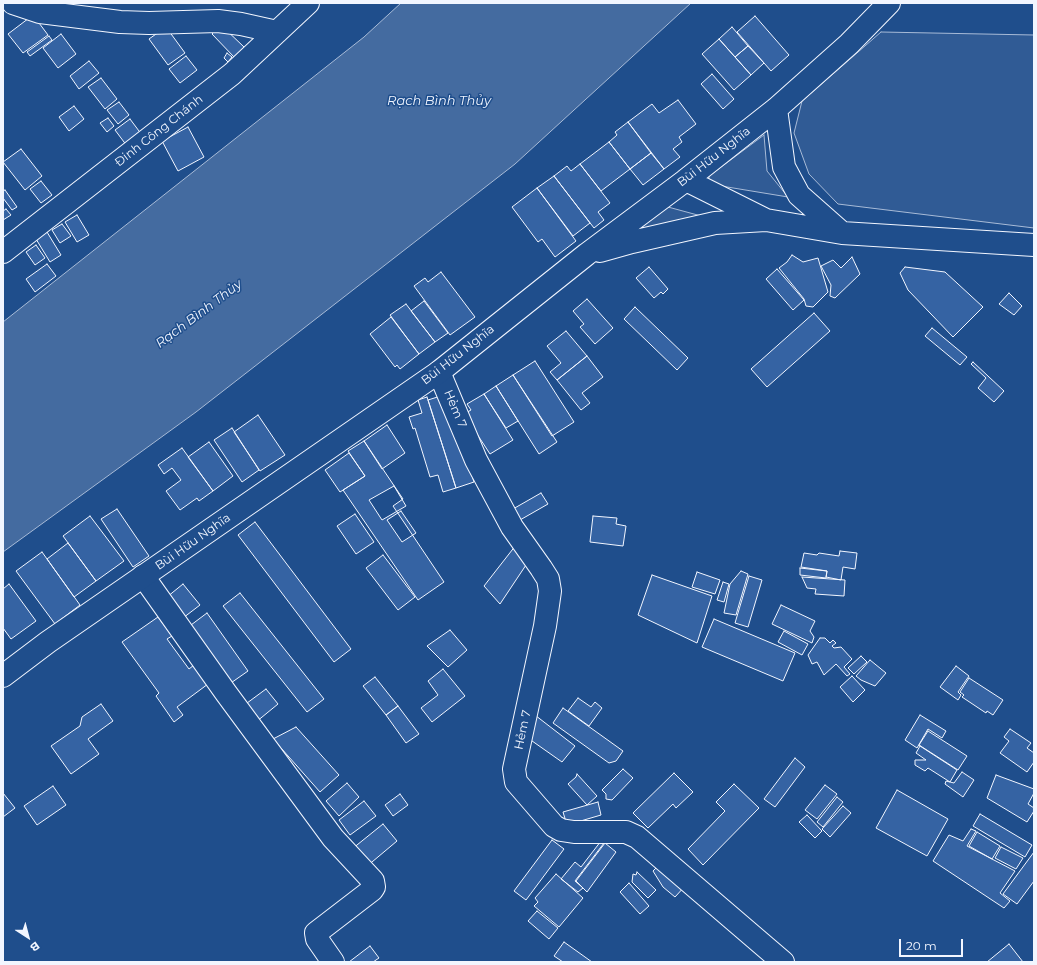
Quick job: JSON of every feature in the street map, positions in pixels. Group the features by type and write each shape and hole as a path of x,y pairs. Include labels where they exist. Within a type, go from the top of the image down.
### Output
{"main road":[{"path":"13,3 40,12 120,22 149,23 218,21 241,24 277,32"},
{"name":"Đinh Công Chánh","path":"3,252 232,74 308,3"},
{"name":"Bùi Hữu Nghĩa","path":"3,676 48,642 439,372 587,254 686,180 776,108 849,44 889,3"},
{"path":"776,108 784,167 799,195 842,233"},
{"path":"686,180 766,220"},
{"path":"587,254 715,223 766,220 842,233 1034,245"},
{"name":"Hẻm 7","path":"439,372 476,460 512,527 548,579 550,590 545,626 514,769 515,778 518,785 554,826 561,830 574,832 626,832 637,837 783,962"},
{"path":"143,576 226,693 333,838 373,881 374,887 372,890 316,933 317,940 333,962"}],"shaded area":[{"path":"881,32 1034,35 1034,228 838,204 809,174 794,133 802,101"},
{"path":"764,135 767,171 788,197 709,184 709,176"},
{"path":"668,207 705,217 629,234"}],"water":[{"name":"Rạch Bình Thủy","path":"401,3 691,3 515,164 196,412 3,552 3,322 364,37"}],"building":[{"path":"33,15 48,35 23,53 8,34"},
{"path":"755,16 789,55 771,71 737,32"},
{"path":"221,25 244,47 234,57 212,34"},
{"path":"166,27 185,53 168,65 149,39"},
{"path":"732,27 748,46 735,57 719,39"},
{"path":"61,34 76,54 58,68 43,48"},
{"path":"49,36 52,40 30,56 27,52"},
{"path":"719,39 751,75 734,90 702,54"},
{"path":"748,46 764,63 751,75 735,57"},
{"path":"227,53 232,57 228,62 224,58"},
{"path":"186,56 197,70 180,83 169,69"},
{"path":"89,61 99,73 79,89 70,76"},
{"path":"712,74 734,99 723,109 701,84"},
{"path":"101,78 117,99 105,109 88,87"},
{"path":"678,100 696,124 679,137 682,142 673,149 680,157 664,169 628,122 652,104 659,113"},
{"path":"119,102 129,115 118,124 107,110"},
{"path":"74,106 84,119 69,131 59,117"},
{"path":"108,118 114,126 107,132 100,123"},
{"path":"130,119 142,135 127,146 115,130"},
{"path":"628,122 651,153 630,169 609,142 617,135 615,132"},
{"path":"188,127 204,157 178,171 162,141"},
{"path":"609,142 630,169 601,191 580,164"},
{"path":"21,149 42,176 25,190 3,162"},
{"path":"651,153 664,169 643,185 630,169"},
{"path":"580,164 610,203 598,212 604,220 594,228 554,176 567,166 571,171"},
{"path":"554,176 590,223 573,236 537,188"},
{"path":"41,181 52,195 41,203 30,189"},
{"path":"537,188 576,241 555,257 542,239 538,242 512,207"},
{"path":"5,190 17,207 12,210 3,198 3,191"},
{"path":"6,209 11,215 3,220 3,211"},
{"path":"77,215 89,235 77,242 65,222"},
{"path":"62,224 71,236 60,243 52,230"},
{"path":"47,232 61,255 50,262 36,239"},
{"path":"36,245 45,258 35,265 26,252"},
{"path":"792,255 803,262 818,258 828,292 813,307 806,306 804,299 779,268 787,262"},
{"path":"852,257 860,274 835,298 830,296 831,285 821,266 833,260 841,268"},
{"path":"47,264 56,276 35,292 26,279"},
{"path":"649,267 668,289 663,294 661,292 654,298 636,278"},
{"path":"905,267 945,272 983,307 953,337 908,290 900,273"},
{"path":"777,269 804,300 793,310 766,279"},
{"path":"441,272 475,317 450,335 414,286 425,278 428,282"},
{"path":"1009,293 1022,306 1014,315 999,304"},
{"path":"587,299 613,328 595,344 580,327 584,324 573,311"},
{"path":"424,301 448,333 435,342 411,311"},
{"path":"406,304 435,342 419,354 390,315"},
{"path":"635,307 688,358 677,370 624,319"},
{"path":"814,313 830,331 767,387 751,369"},
{"path":"391,317 419,354 400,369 397,365 395,367 370,334"},
{"path":"932,328 967,357 960,365 925,336"},
{"path":"566,331 587,356 557,380 550,372 561,363 547,346"},
{"path":"587,356 603,377 582,393 590,403 581,410 557,380"},
{"path":"535,361 574,422 552,436 513,375"},
{"path":"973,362 1004,391 994,402 978,388 986,378 971,364"},
{"path":"513,375 557,442 539,454 496,386"},
{"path":"496,386 518,421 506,428 484,394"},
{"path":"447,394 474,482 456,488 428,400"},
{"path":"484,394 513,440 490,454 464,414 471,410 467,404"},
{"path":"427,397 456,488 443,492 438,475 430,477 415,428 413,429 409,417 422,413 418,400"},
{"path":"258,415 285,455 260,471 234,432"},
{"path":"387,425 405,453 382,469 364,441"},
{"path":"232,428 259,470 242,482 214,440"},
{"path":"364,441 403,499 393,506 444,582 418,600 343,490 365,476 348,451"},
{"path":"209,442 233,476 213,491 188,457"},
{"path":"182,448 213,491 199,501 197,498 180,510 166,491 181,480 172,468 164,474 158,465"},
{"path":"349,453 365,476 340,492 325,470"},
{"path":"394,486 406,506 382,520 369,500"},
{"path":"541,493 548,504 520,520 513,509"},
{"path":"117,509 149,556 133,567 101,519"},
{"path":"401,511 416,533 402,542 387,520"},
{"path":"355,514 374,542 356,554 337,526"},
{"path":"90,516 124,561 96,581 63,536"},
{"path":"593,516 617,518 616,524 626,526 623,546 590,542"},
{"path":"255,522 351,649 334,662 238,535"},
{"path":"68,543 96,581 74,597 47,559"},
{"path":"516,545 530,559 500,604 484,586"},
{"path":"840,551 857,553 855,569 843,567 841,580 826,577 827,571 801,567 804,553 817,555 819,553 839,556"},
{"path":"42,552 80,605 55,624 16,571"},
{"path":"383,555 415,597 398,610 366,568"},
{"path":"800,568 827,571 826,578 800,575"},
{"path":"741,571 748,574 736,615 724,613 730,584"},
{"path":"697,572 720,580 715,594 692,587"},
{"path":"652,575 712,596 697,643 638,615"},
{"path":"749,576 762,580 748,627 735,623"},
{"path":"802,577 845,580 844,596 815,594 816,589 807,588"},
{"path":"723,582 729,584 724,602 717,600"},
{"path":"9,584 36,621 11,639 3,628 3,589"},
{"path":"183,584 200,605 183,618 167,597"},
{"path":"240,593 324,699 307,712 223,606"},
{"path":"781,605 815,621 810,631 814,637 812,643 772,624"},
{"path":"207,613 248,671 228,685 187,628"},
{"path":"158,617 172,636 167,639 189,669 194,665 208,684 177,707 183,715 174,722 156,696 159,693 122,642"},
{"path":"714,619 795,653 783,681 702,647"},
{"path":"450,630 467,650 448,667 427,646"},
{"path":"784,631 808,644 802,655 778,642"},
{"path":"820,638 825,638 830,643 833,640 836,643 832,646 834,648 841,647 852,659 844,667 850,674 847,676 836,664 824,675 817,662 812,664 808,655"},
{"path":"861,656 867,662 854,674 848,668"},
{"path":"870,660 886,673 875,686 861,680 856,676"},
{"path":"956,666 969,676 958,692 961,695 958,700 940,687"},
{"path":"443,669 465,696 432,722 421,708 438,695 428,681"},
{"path":"852,676 865,690 853,702 840,687"},
{"path":"375,677 398,706 386,715 363,686"},
{"path":"969,678 1003,700 993,715 987,711 986,713 962,697 964,695 960,692"},
{"path":"266,689 278,704 256,722 243,706"},
{"path":"578,698 591,707 595,702 602,708 589,726 568,711"},
{"path":"101,704 113,721 88,739 99,754 71,774 51,746 80,726 82,717"},
{"path":"398,706 419,734 406,743 386,715"},
{"path":"563,708 623,751 616,761 609,763 553,723"},
{"path":"531,712 575,746 562,762 525,736"},
{"path":"920,715 946,731 942,738 928,729 917,748 905,740"},
{"path":"296,727 339,775 320,792 273,739"},
{"path":"1010,729 1031,743 1027,748 1034,753 1034,762 1027,772 1000,753 1009,741 1004,737"},
{"path":"928,731 967,756 958,770 919,745"},
{"path":"920,746 957,770 950,782 928,768 925,771 915,765 915,760 926,760 916,753"},
{"path":"795,758 805,767 775,807 764,799"},
{"path":"623,769 633,778 612,800 606,799 606,794 602,790"},
{"path":"962,772 974,780 963,797 945,784 946,781 954,783"},
{"path":"674,773 693,792 676,808 673,804 648,828 633,813"},
{"path":"577,774 597,796 587,805 568,784 576,777"},
{"path":"996,775 1034,789 1034,793 1028,804 1034,808 1034,811 1027,822 987,798"},
{"path":"347,783 359,797 339,816 326,801"},
{"path":"734,784 759,808 703,865 688,849 725,811 716,802"},
{"path":"825,785 837,794 817,819 805,810"},
{"path":"53,786 66,805 37,825 24,806"},
{"path":"897,790 948,819 927,856 876,828"},
{"path":"3,793 15,808 3,817"},
{"path":"400,794 408,805 393,816 385,805"},
{"path":"837,797 843,802 823,827 817,822"},
{"path":"364,801 376,816 350,835 339,820"},
{"path":"598,802 601,815 567,825 563,812"},
{"path":"843,806 851,813 830,837 822,829"},
{"path":"980,814 1032,845 1025,857 973,826"},
{"path":"807,815 822,831 815,838 799,822"},
{"path":"383,824 397,841 366,867 352,849"},
{"path":"971,829 976,831 967,846 1015,871 1000,893 1010,901 1004,908 933,861 949,835 963,841"},
{"path":"977,832 1000,846 992,859 969,846"},
{"path":"552,840 564,849 526,900 514,891"},
{"path":"601,841 604,843 575,881 583,888 578,892 561,879 575,862 581,867"},
{"path":"605,843 616,852 587,892 576,881"},
{"path":"1001,847 1023,858 1016,869 995,858"},
{"path":"1034,852 1034,881 1017,904 1003,894"},
{"path":"660,864 686,885 675,897 663,887 653,871"},
{"path":"637,872 656,890 648,898 632,882 633,874 636,875"},
{"path":"556,874 583,898 559,927 534,906 538,902 535,898"},
{"path":"629,883 649,906 640,914 620,892"},
{"path":"537,911 558,928 549,939 528,921"},
{"path":"564,942 592,962 563,962 554,956"},
{"path":"1009,944 1023,962 987,962"},
{"path":"370,946 379,958 373,962 349,962"}]}
